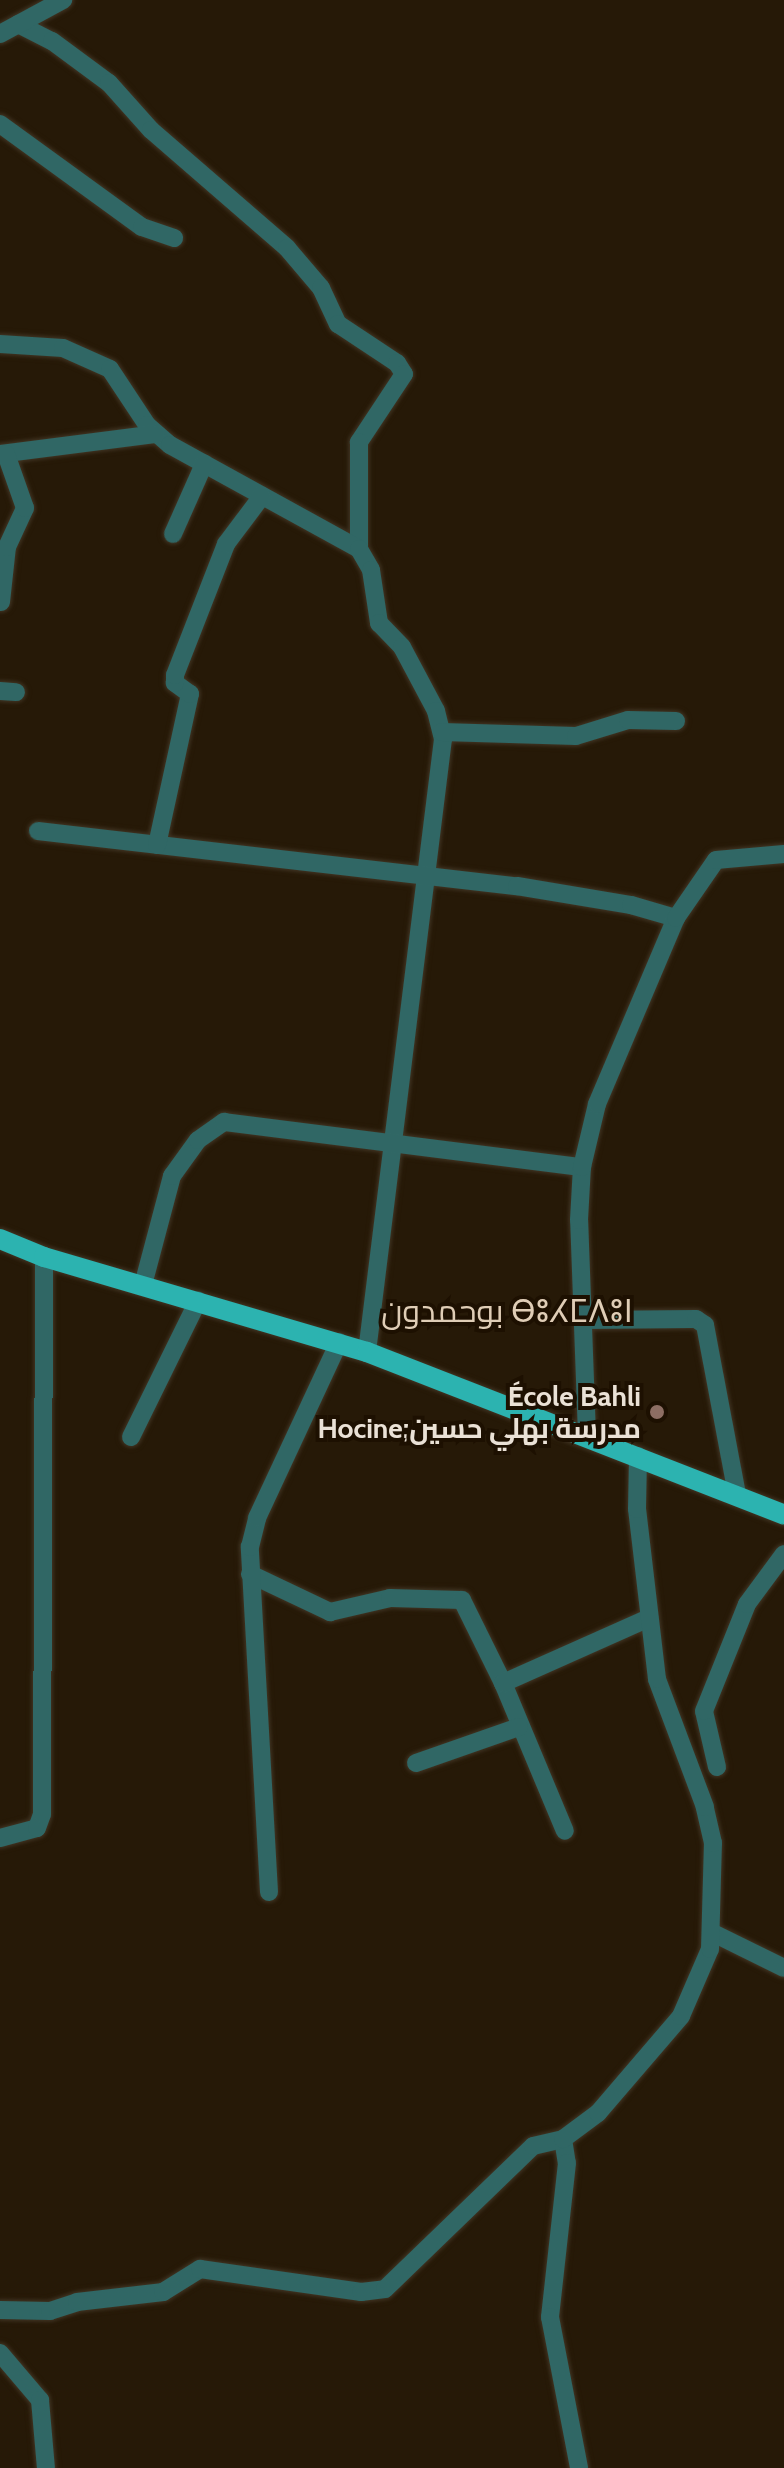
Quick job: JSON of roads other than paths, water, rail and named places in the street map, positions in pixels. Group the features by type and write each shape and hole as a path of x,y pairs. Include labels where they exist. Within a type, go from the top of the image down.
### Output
{"main road":[{"path":"0,1239 44,1257 339,1342 587,1435 784,1515"}],"street":[{"path":"0,34 63,0"},
{"path":"18,24 39,32 109,83 151,130 287,248 321,288 338,324 397,363 404,374 359,442 359,549 371,570 379,623 402,647 442,732 367,1352"},
{"path":"0,124 142,227 174,238"},
{"path":"0,344 63,348 110,369 156,434 204,464 359,549"},
{"path":"1,602 7,547 25,508 3,454 156,434"},
{"path":"173,534 204,464"},
{"path":"157,845 190,694 175,683 178,663 226,544 262,496"},
{"path":"442,732 576,736 628,720 676,721"},
{"path":"38,831 426,874 580,896 676,918"},
{"path":"587,1435 582,1167 597,1104 676,918 716,860 784,854"},
{"path":"143,1285 172,1176 211,1129 230,1121 392,1145 582,1167"},
{"path":"0,1838 37,1828 42,1814 48,1445 44,1257"},
{"path":"131,1437 198,1301"},
{"path":"585,1320 696,1319 705,1325 737,1495"},
{"path":"269,1892 250,1574 257,1518 339,1342"},
{"path":"0,2310 50,2311 77,2302 163,2292 200,2269 361,2292 385,2289 533,2146 563,2139 598,2113 681,2016 696,1987 713,1933 713,1843 705,1807 657,1679 637,1509 638,1456"},
{"path":"717,1767 704,1711 747,1604 784,1554"},
{"path":"250,1574 330,1612 390,1598 459,1598 503,1683 565,1831"},
{"path":"503,1683 649,1618"},
{"path":"416,1763 519,1727"},
{"path":"713,1933 784,1968"},
{"path":"563,2139 567,2163 550,2317 579,2468"},
{"path":"0,2353 40,2400 46,2468"}],"place":[{"name":"École Bahli Hocine;مدرسة بهلي حسين","path":"657,1412"}],"district":[{"name":"بوحمدون ⴱⵓⵃⵎⴷⵓⵏ","path":"507,1311"}]}
